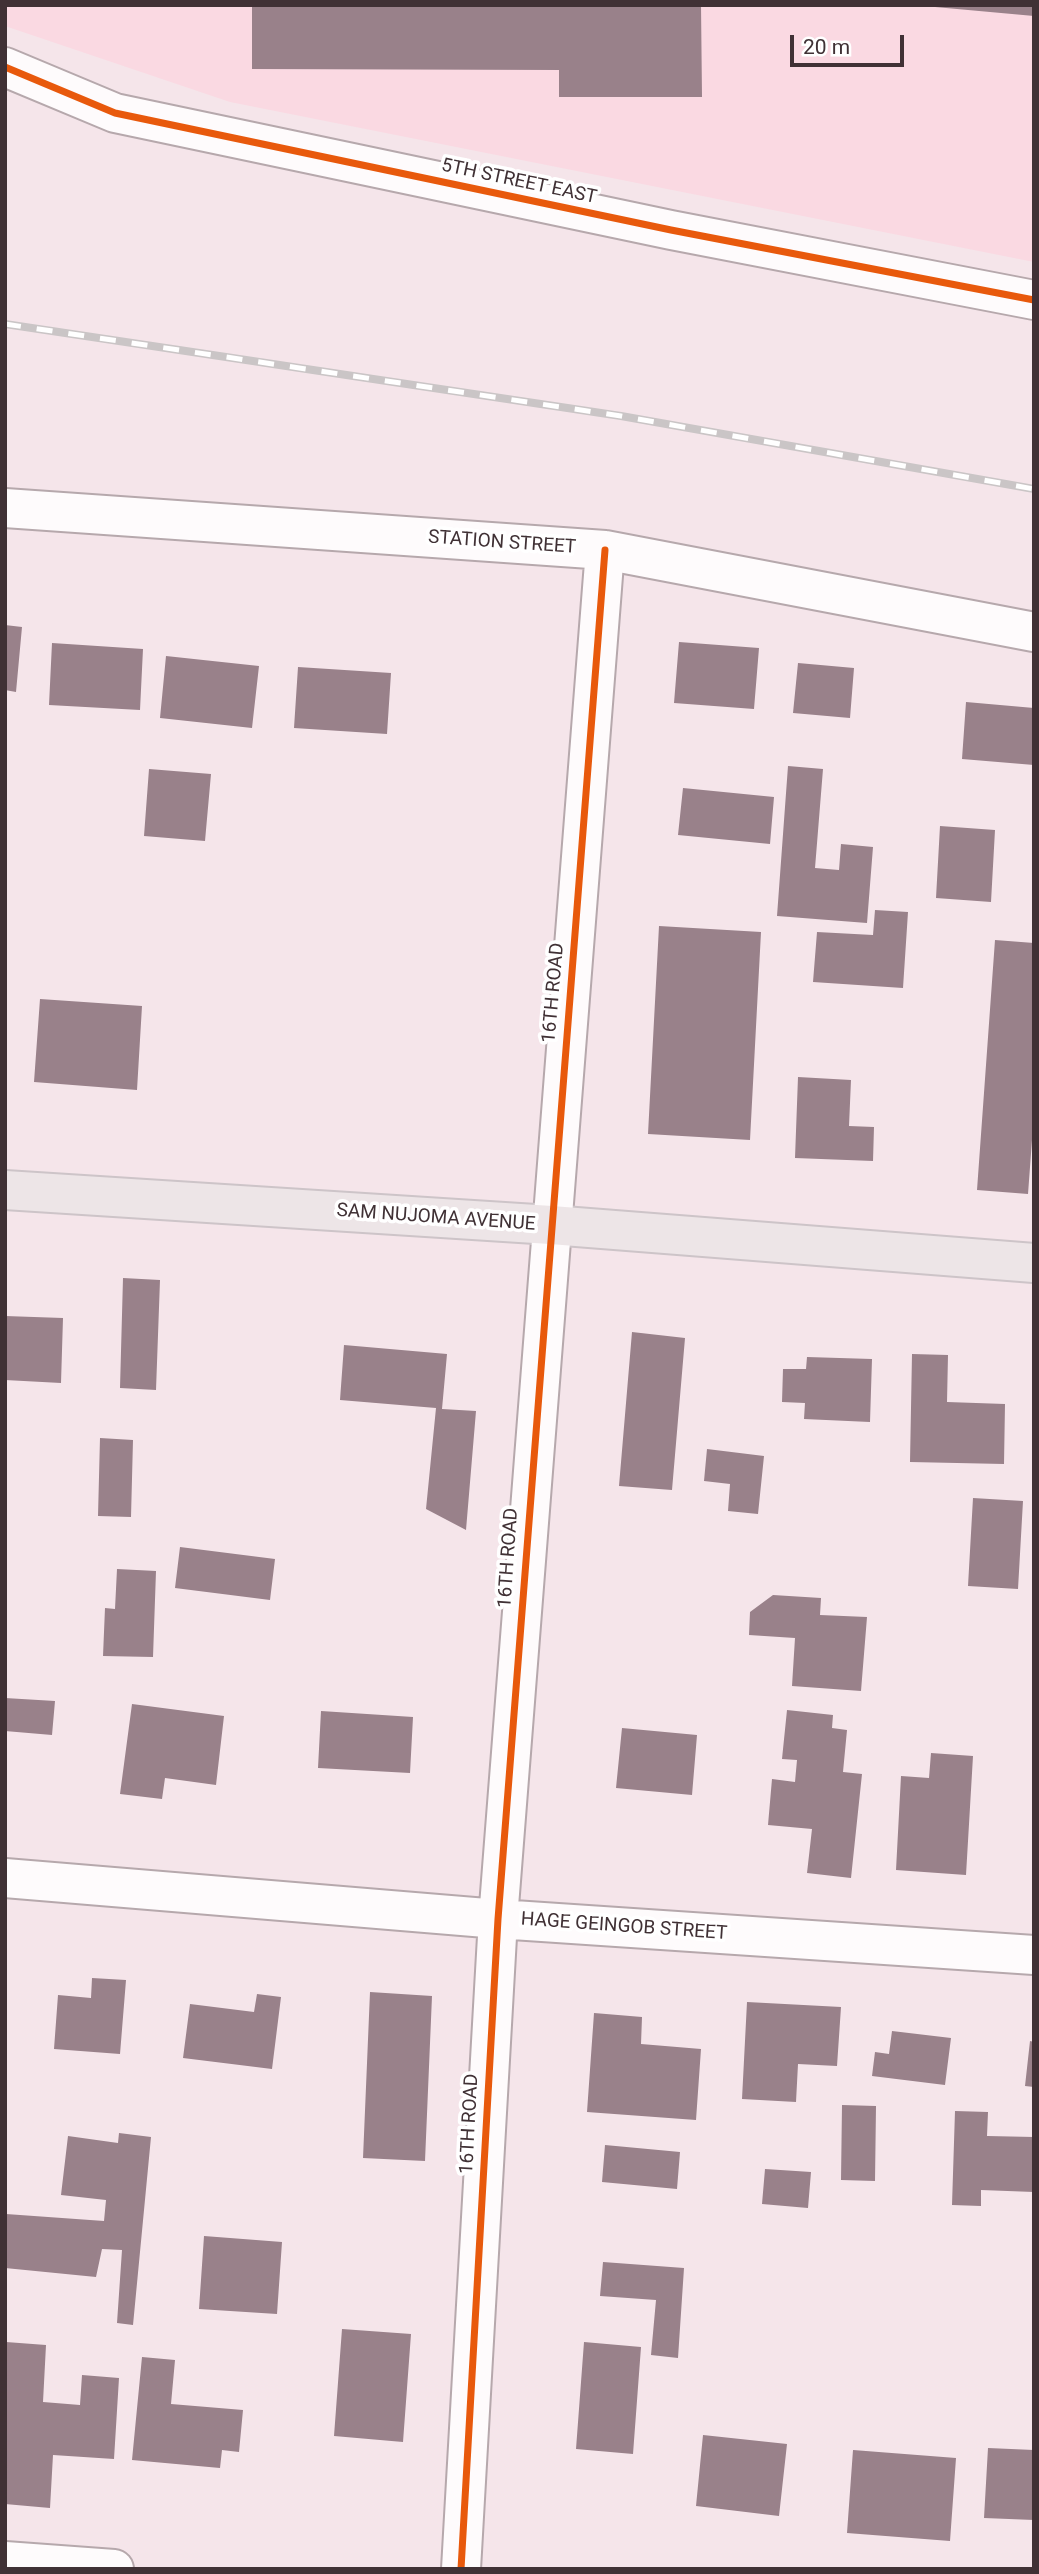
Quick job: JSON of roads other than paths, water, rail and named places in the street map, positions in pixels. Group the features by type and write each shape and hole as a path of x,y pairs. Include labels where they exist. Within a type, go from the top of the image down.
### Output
{"main road":[{"name":"SAM NUJOMA AVENUE","path":"5,1190 551,1225 1034,1263"}],"street":[{"name":"5TH STREET EAST","path":"5,67 115,113 671,230 1034,300"},
{"name":"STATION STREET","path":"5,508 605,550 1034,632"},
{"name":"16TH ROAD","path":"461,2569 498,1919 605,550"},
{"name":"HAGE GEINGOB STREET","path":"5,1878 498,1919 1034,1955"},
{"path":"5,2561 114,2569"}],"railway":[{"path":"5,324 621,416 1034,489"}]}
